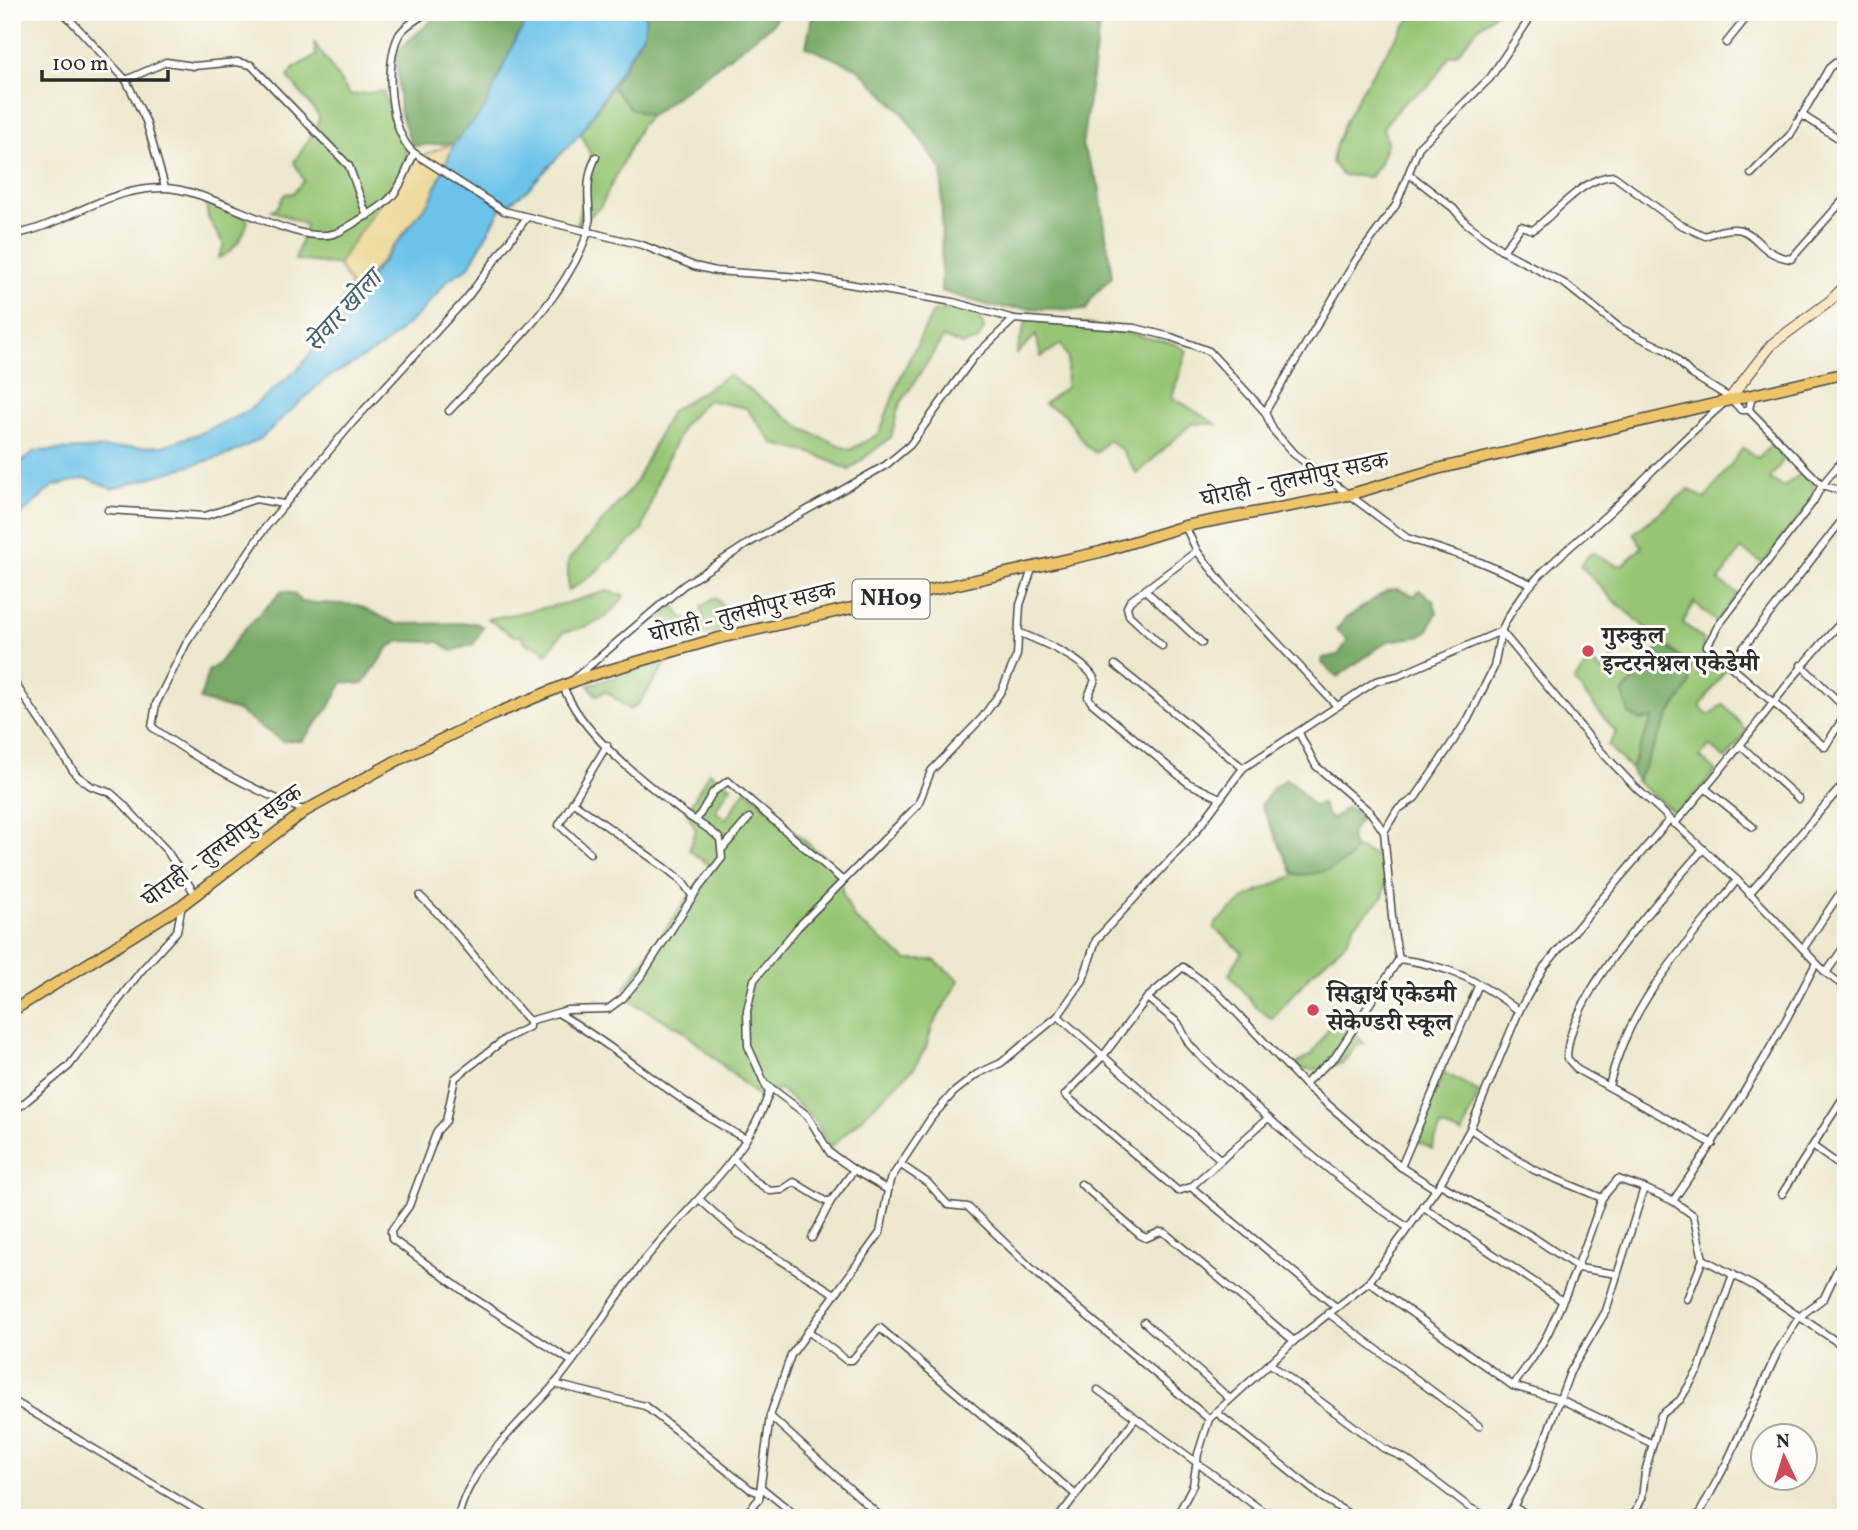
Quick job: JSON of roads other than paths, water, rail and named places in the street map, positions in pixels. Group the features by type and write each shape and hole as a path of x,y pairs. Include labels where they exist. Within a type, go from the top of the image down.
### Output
{"main road":[{"name":"घोराही - तुलसीपुर सडक","path":"12,1011 182,905 305,811 408,755 495,714 565,686 719,638 1100,552 1185,526 1348,495 1437,469 1730,398 1846,373"}],"street":[{"path":"63,12 126,79 146,121 165,187"},
{"path":"429,12 400,33 389,69 396,119 405,143 414,153 504,211 642,245 705,269 814,278 953,302 1014,319 1135,328 1171,337 1209,351 1265,412 1273,430 1294,454 1407,538 1480,562 1529,583"},
{"path":"1265,412 1356,260 1396,205 1419,147 1490,78 1528,21 1525,12"},
{"path":"1726,43 1751,12"},
{"path":"126,79 166,62 194,66 237,62 250,65 349,166 367,216"},
{"path":"1751,174 1790,135 1829,68 1835,63 1846,74"},
{"path":"1802,115 1846,143"},
{"path":"12,235 29,232 114,196 165,187 202,196 289,228 334,234 395,197 414,153"},
{"path":"449,411 554,298 589,233 586,188 596,157"},
{"path":"1409,174 1452,208 1466,223 1503,250 1565,284 1620,328 1668,351 1691,374 1730,398 1741,410 1749,410 1822,485 1846,492"},
{"path":"1503,250 1521,226 1533,230 1566,199 1602,176 1614,176 1679,223 1705,236 1727,227 1740,228 1779,258 1791,259 1846,197"},
{"path":"305,811 262,793 167,739 152,727 151,719 161,692 187,642 283,504 353,422 467,298 527,217"},
{"path":"1384,832 1397,810 1415,798 1468,719 1494,667 1501,631 1512,607 1529,583 1611,511 1730,398 1772,344 1830,301 1846,285"},
{"path":"529,1021 567,1010 608,1009 623,998 642,975 722,858 723,848 715,833 651,789 571,706 565,686 684,585 750,542 861,481 910,445 973,358 1014,319"},
{"path":"1749,410 1752,395"},
{"path":"1801,665 1846,711 1825,747 1707,646 1718,626 1846,456"},
{"path":"108,510 205,516 256,499 283,504"},
{"path":"1730,665 1846,515"},
{"path":"1185,526 1196,551 1336,706"},
{"path":"1161,646 1129,615 1127,607 1130,601 1196,551"},
{"path":"458,1518 462,1499 495,1451 555,1384 644,1260 699,1199 755,1128 769,1093 748,1046 749,994 763,966 842,880 918,805 931,771 982,718 1002,690 1017,655 1020,605 1033,566"},
{"path":"1145,590 1202,643"},
{"path":"1175,1518 1193,1485 1196,1463 1209,1419 1294,1340 1369,1282 1437,1186 1471,1129 1519,1011 1544,967 1575,928 1672,822 1706,789 1742,747 1801,665 1846,617"},
{"path":"742,1518 760,1499 770,1416 791,1355 880,1233 890,1180 931,1118 953,1093 977,1074 1001,1063 1058,1016 1083,980 1096,940 1194,834 1243,768 1376,681 1398,676 1501,631"},
{"path":"1501,631 1599,749 1672,822 1737,880 1826,973 1846,988"},
{"path":"1018,632 1053,647 1087,670 1095,680 1088,697 1092,703 1188,783 1220,798"},
{"path":"1115,665 1243,768"},
{"path":"12,679 76,775 91,786 111,793 124,804 167,851 195,894"},
{"path":"1299,733 1316,766 1371,813 1384,832 1393,927 1399,959 1335,1057 1304,1084"},
{"path":"590,853 559,825 607,745"},
{"path":"1742,747 1799,799"},
{"path":"696,821 713,792 728,781 842,880"},
{"path":"1749,894 1846,781"},
{"path":"1706,789 1753,827"},
{"path":"573,803 667,869 682,881 693,897"},
{"path":"723,848 749,818"},
{"path":"1703,849 1606,968 1579,1013 1567,1046 1567,1058 1578,1070 1713,1144"},
{"path":"1609,1086 1616,1053 1655,982 1737,880"},
{"path":"1803,949 1846,884"},
{"path":"420,896 456,930 487,974 529,1021 529,1027 505,1039 455,1077 446,1121 437,1131 409,1206 391,1231 392,1239 469,1295 571,1361"},
{"path":"12,1114 69,1066 140,972 177,931 182,905"},
{"path":"1826,973 1846,944"},
{"path":"1399,959 1443,966 1479,984 1519,1011"},
{"path":"1673,1200 1713,1144 1782,1031 1816,963"},
{"path":"1268,1118 1191,1187 1178,1191 1065,1095 1103,1056 1147,998 1183,967 1217,992 1304,1084 1401,1167 1533,1237 1579,1268 1617,1274"},
{"path":"1401,1167 1479,984"},
{"path":"1147,998 1178,1023 1198,1054 1268,1118 1356,1194 1407,1227"},
{"path":"558,1013 592,1032 679,1098 746,1139"},
{"path":"1058,1016 1221,1160"},
{"path":"766,1085 807,1115 830,1153 888,1190"},
{"path":"1782,1194 1846,1093"},
{"path":"1471,1129 1534,1170 1602,1198"},
{"path":"1814,1147 1846,1170"},
{"path":"733,1158 751,1178 770,1191 782,1190 794,1182 825,1201 831,1201"},
{"path":"901,1165 928,1183 948,1205 968,1207 1032,1269 1209,1419"},
{"path":"812,1238 831,1201 854,1170"},
{"path":"1513,1385 1549,1332 1561,1300 1579,1268 1602,1198 1618,1179 1673,1200 1693,1215 1703,1259 1687,1299"},
{"path":"1081,1184 1140,1235 1146,1238 1160,1232 1166,1233 1294,1340"},
{"path":"1191,1187 1336,1307"},
{"path":"1505,1518 1534,1469 1562,1400 1570,1372 1606,1311 1644,1188"},
{"path":"699,1199 737,1233 835,1294"},
{"path":"1422,1206 1561,1300"},
{"path":"1697,1518 1727,1462 1778,1351 1799,1317 1824,1298 1846,1251"},
{"path":"1703,1259 1733,1274 1846,1348"},
{"path":"1632,1518 1642,1497 1661,1415 1680,1400 1699,1368 1733,1274"},
{"path":"1369,1282 1513,1385 1562,1400 1653,1444"},
{"path":"1328,1313 1479,1426"},
{"path":"1144,1322 1230,1399"},
{"path":"808,1331 846,1360 852,1360 880,1328 1076,1495"},
{"path":"1269,1363 1383,1448 1406,1459 1470,1508 1490,1518"},
{"path":"555,1384 645,1406 750,1489 761,1490 799,1518"},
{"path":"1098,1390 1272,1518"},
{"path":"12,1400 210,1518"},
{"path":"1216,1412 1323,1498 1356,1518"},
{"path":"770,1416 882,1518"},
{"path":"1058,1518 1135,1419"},
{"path":"1513,1507 1535,1518"}],"water":[{"name":"सेवार खोला","path":"534,12 646,12 644,32 581,133 526,191 501,209 468,268 449,279 421,312 382,347 324,380 260,439 230,454 112,489 87,478 53,486 12,523 12,462 23,461 35,451 162,446 198,434 245,413 298,369 431,199 454,143 484,110 516,38"}],"place":[{"name":"गुरुकुल इन्टरनेश्नल एकेडेमी","path":"1588,651"},
{"name":"सिद्धार्थ एकेडमी सेकेण्डरी स्कूल","path":"1313,1010"}]}
